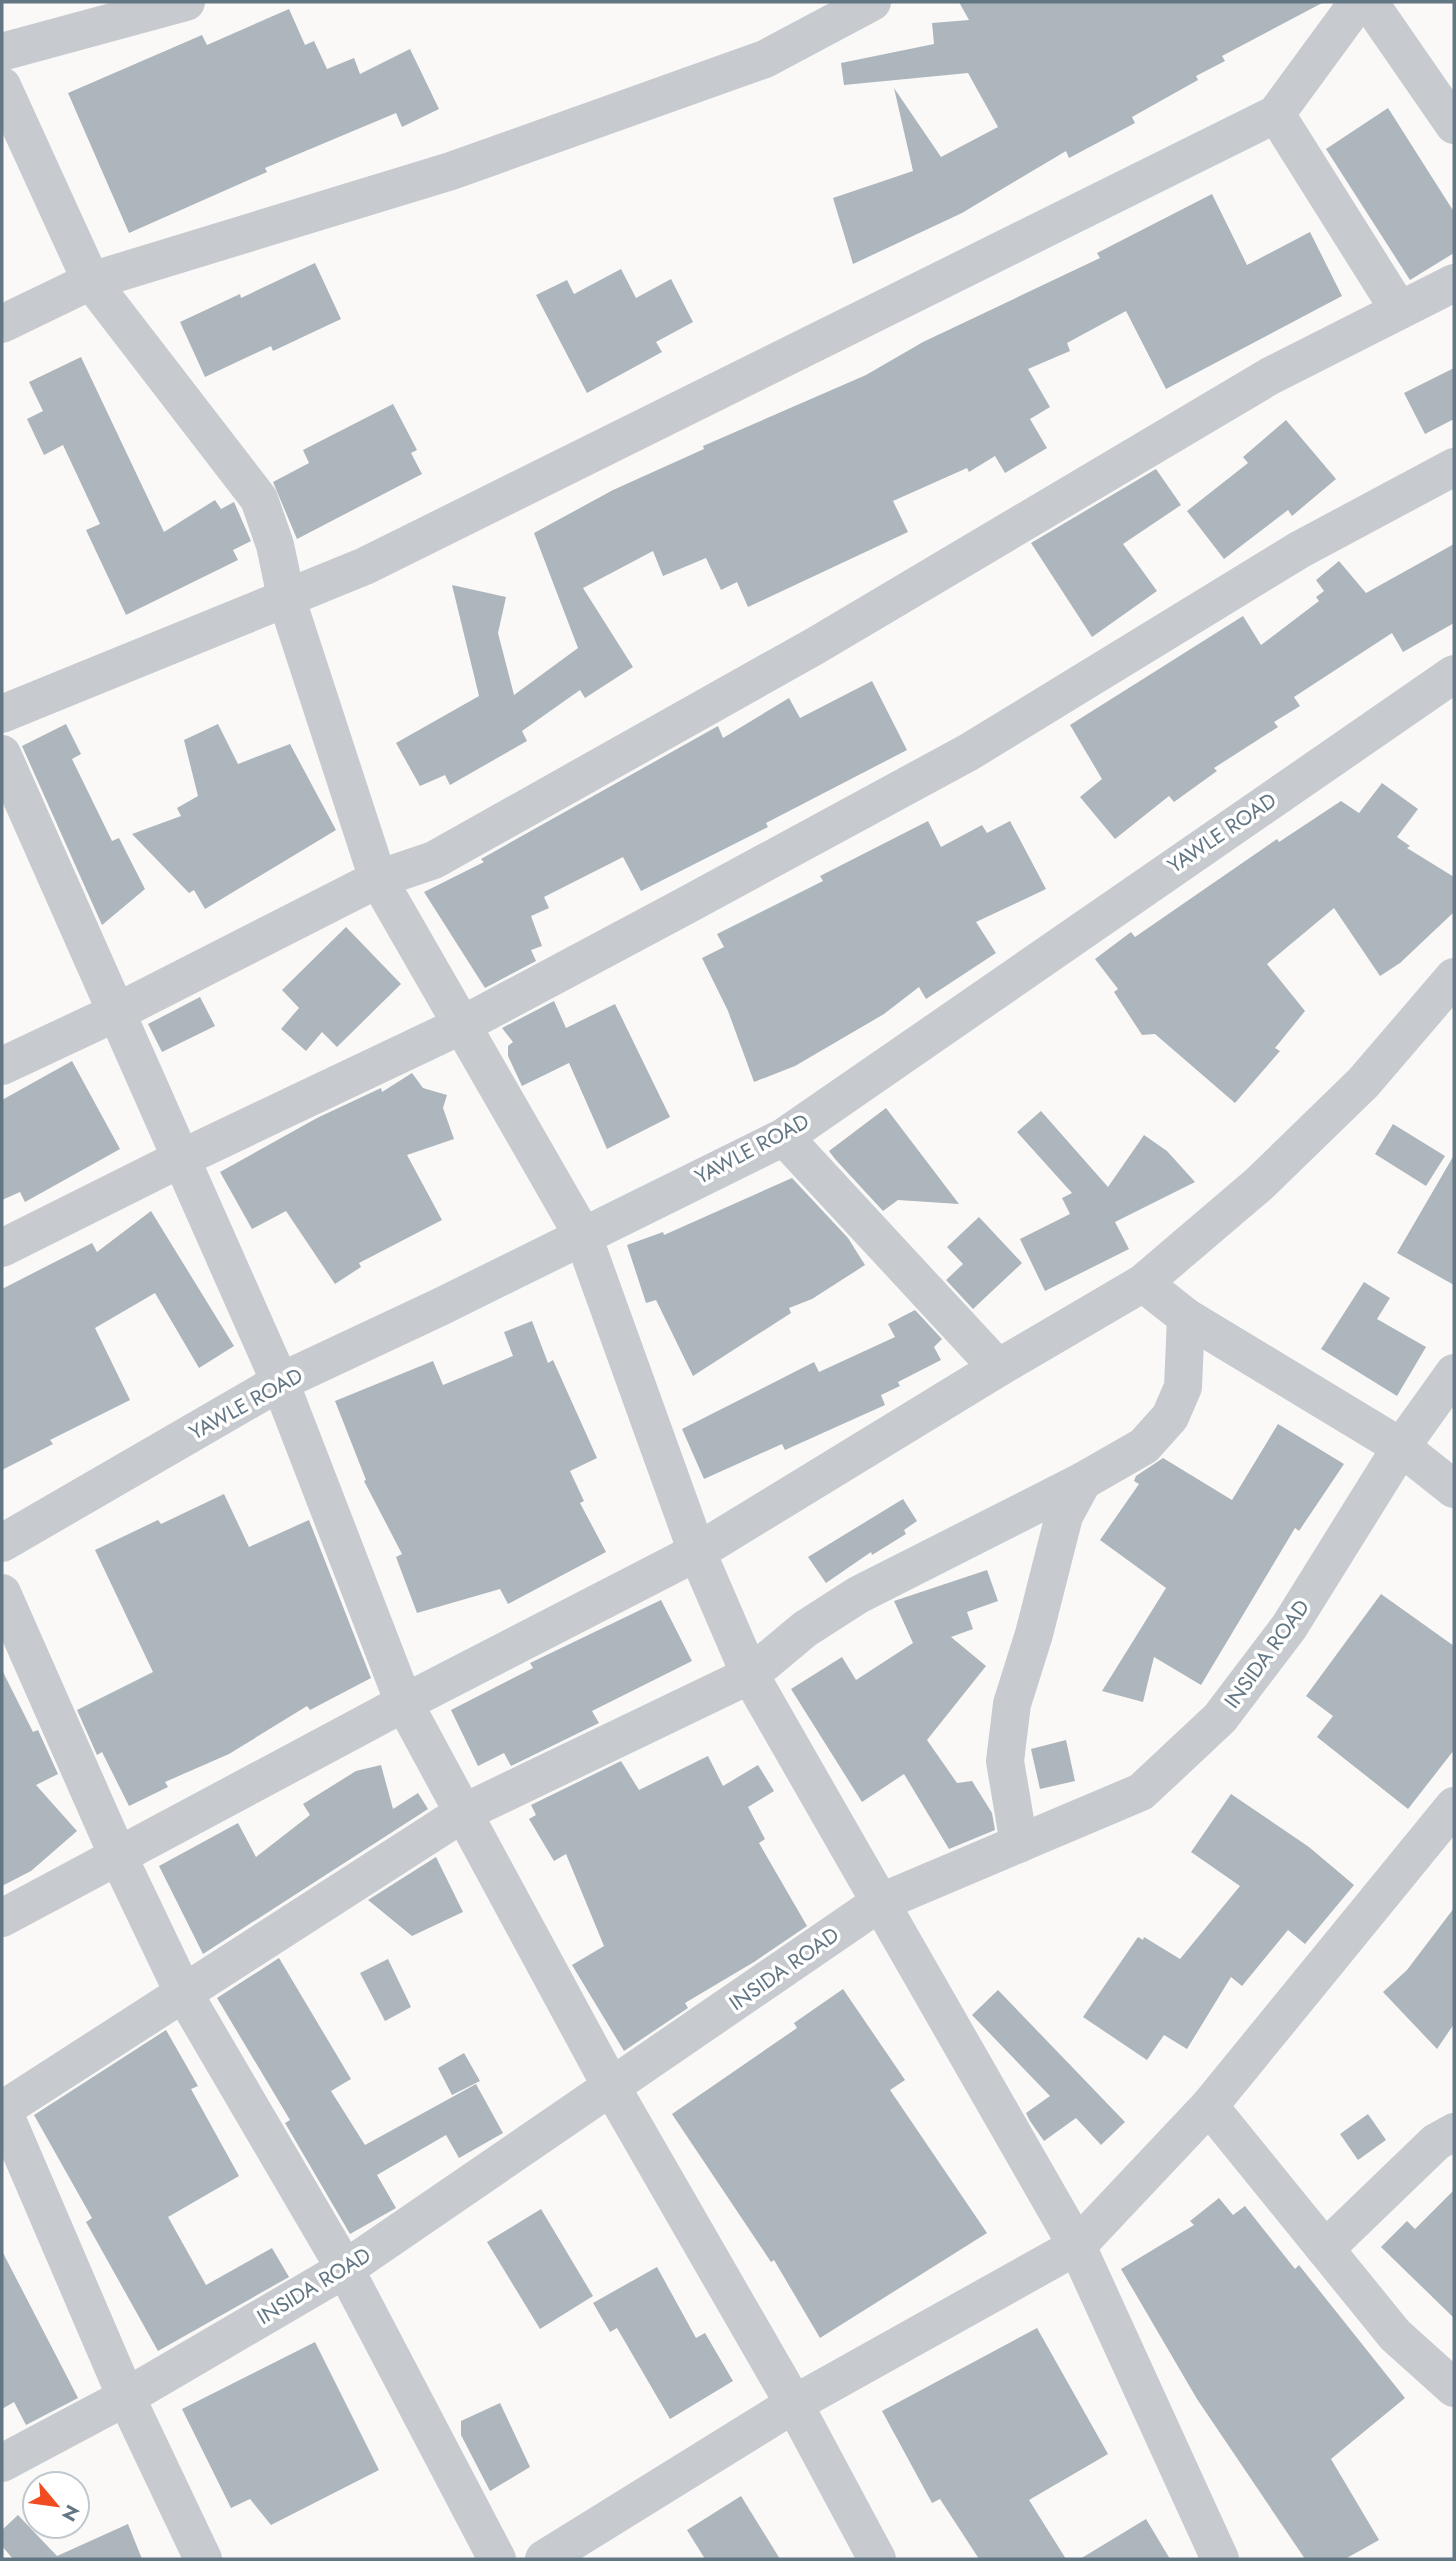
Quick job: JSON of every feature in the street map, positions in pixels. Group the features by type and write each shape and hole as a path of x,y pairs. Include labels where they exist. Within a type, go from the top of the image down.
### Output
{"street":[{"path":"2,52 187,2"},
{"path":"2,324 91,281 451,171 752,64 872,2"},
{"path":"2,714 378,560 1276,114 1358,2"},
{"path":"1369,2 1454,125"},
{"path":"2,86 91,281 259,499 275,545 286,597 378,879 583,1236 697,1552 750,1675 1077,2246 1220,2559"},
{"path":"1276,114 1399,310"},
{"path":"2,1066 115,1013 378,879 434,860 815,646 1270,376 1454,283"},
{"path":"2,1248 180,1159 462,1025 969,752 1299,550 1454,467"},
{"name":"YAWLE ROAD","path":"2,1543 280,1382 784,1137 1454,674"},
{"path":"2,754 280,1382 404,1703 612,2088 794,2404 877,2559"},
{"path":"2,1918 404,1703 697,1552 998,1368 1143,1283 1259,1184 1363,1083 1454,977"},
{"path":"784,1137 998,1368"},
{"path":"1143,1283 1186,1317 1401,1447 1454,1489"},
{"path":"203,2559 125,2397 2,2109 463,1813 750,1675 805,1629 858,1595 1083,1481 1144,1446 1170,1417 1183,1387 1186,1317"},
{"name":"INSIDA ROAD","path":"2,2463 125,2397 345,2269 879,1903 1141,1792 1220,1718 1289,1627 1401,1447 1454,1373"},
{"path":"1019,1844 1005,1761 1012,1704 1034,1634 1064,1516 1083,1481"},
{"path":"2,1593 118,1856 183,1992 345,2269 496,2559"},
{"path":"544,2559 794,2404 1077,2246 1209,2106 1454,1806"},
{"path":"1209,2106 1395,2335 1454,2388"},
{"path":"1325,2249 1436,2142 1454,2132"}],"building":[{"path":"959,2 1324,2 1222,56 1225,61 1196,76 1198,80 1132,117 1135,123 1069,158 1066,151 962,213 853,264 833,198 913,171 894,88 941,157 998,127 968,73 844,85 841,63 934,44 932,23 969,20"},
{"path":"289,9 305,45 314,41 327,69 354,58 360,74 410,49 439,109 402,127 396,113 265,168 267,172 129,233 68,93 202,35 207,45"},
{"path":"1388,108 1454,212 1454,253 1410,280 1326,149"},
{"path":"1212,194 1247,265 1310,232 1342,296 1166,389 1126,311 1067,343 1070,351 1028,369 1050,407 1030,419 1047,448 1005,473 995,456 969,472 967,468 893,501 908,532 748,607 737,582 721,590 706,558 663,576 653,551 583,588 633,667 585,698 580,690 522,731 527,741 450,785 445,775 420,786 396,743 479,696 452,585 506,597 498,633 514,695 578,648 534,533 613,490 704,449 703,446 866,375 923,342 1100,258 1097,253"},
{"path":"315,263 341,319 273,351 271,346 205,377 180,322 240,294 241,298"},
{"path":"621,269 636,298 671,279 693,322 656,342 662,352 587,393 536,295 567,280 574,294"},
{"path":"81,357 164,532 215,500 221,509 234,502 251,541 233,550 238,560 126,615 86,530 100,524 63,445 44,455 27,419 43,411 29,382"},
{"path":"1454,368 1454,419 1425,434 1404,393"},
{"path":"393,404 417,450 411,453 422,474 297,539 273,482 309,463 303,450"},
{"path":"1286,420 1336,479 1292,516 1288,510 1224,559 1187,511 1248,463 1243,457"},
{"path":"1156,469 1181,505 1123,544 1157,591 1092,637 1031,543"},
{"path":"1454,544 1454,623 1403,652 1392,633 1294,697 1300,706 1274,722 1278,727 1214,768 1217,771 1174,802 1169,796 1115,839 1080,797 1102,779 1070,725 1243,616 1261,645 1319,601 1316,597 1324,591 1316,580 1339,561 1366,593"},
{"path":"872,681 907,750 766,823 768,827 641,891 623,857 544,897 549,908 531,916 542,946 531,950 536,961 485,988 424,892 484,862 481,859 718,726 723,738 789,698 800,718"},
{"path":"66,724 81,754 72,759 112,841 119,838 145,889 102,925 22,746"},
{"path":"218,724 238,764 290,744 336,830 205,909 194,890 189,893 132,834 181,816 177,808 198,796 184,740"},
{"path":"1382,783 1418,809 1397,837 1410,846 1407,848 1454,877 1454,912 1400,963 1380,976 1334,908 1267,964 1305,1011 1275,1048 1280,1051 1235,1103 1155,1034 1142,1035 1114,992 1118,989 1095,959 1131,932 1135,937 1277,839 1279,842 1341,801 1359,813"},
{"path":"928,821 941,847 982,825 987,833 1010,821 1046,889 976,922 996,953 926,999 919,987 884,1014 795,1066 754,1082 728,1011 702,958 724,947 717,934 823,881 820,876"},
{"path":"346,927 401,984 337,1047 322,1032 306,1051 281,1029 299,1008 282,990"},
{"path":"200,997 215,1026 162,1052 148,1024"},
{"path":"554,1001 566,1028 615,1004 670,1117 607,1149 569,1063 522,1086 508,1056 508,1046 513,1042 502,1028"},
{"path":"72,1061 120,1149 25,1202 20,1192 2,1200 2,1100"},
{"path":"412,1073 423,1088 447,1095 443,1108 454,1139 407,1155 442,1220 359,1263 361,1267 335,1284 286,1211 252,1229 220,1172 317,1118 381,1088 382,1092"},
{"path":"886,1108 959,1204 898,1200 883,1211 835,1159 829,1151"},
{"path":"1041,1111 1108,1187 1144,1135 1167,1151 1195,1182 1115,1222 1129,1249 1045,1291 1020,1239 1070,1214 1062,1198 1072,1193 1017,1132"},
{"path":"1393,1124 1445,1156 1426,1186 1375,1154"},
{"path":"1454,1155 1454,1285 1397,1253"},
{"path":"792,1178 848,1238 865,1265 812,1299 789,1308 791,1313 693,1376 656,1300 646,1303 627,1245 663,1232 664,1235"},
{"path":"151,1211 234,1346 199,1368 155,1293 95,1328 130,1400 50,1440 53,1444 2,1470 2,1289 92,1243 97,1252"},
{"path":"979,1217 1022,1263 973,1309 946,1280 963,1264 947,1247"},
{"path":"1364,1282 1390,1298 1377,1319 1426,1347 1397,1396 1321,1349"},
{"path":"915,1310 942,1339 934,1347 941,1360 898,1382 900,1386 881,1395 885,1405 785,1450 782,1444 704,1479 682,1429 814,1362 819,1372 895,1337 888,1324"},
{"path":"532,1321 548,1363 553,1360 597,1458 570,1471 584,1501 580,1503 606,1552 508,1604 500,1589 417,1613 396,1557 402,1554 364,1481 366,1480 335,1401 433,1361 443,1385 513,1356 504,1332"},
{"path":"1278,1424 1344,1464 1299,1531 1295,1528 1201,1685 1154,1657 1143,1702 1102,1691 1166,1588 1100,1540 1139,1484 1134,1481 1136,1476 1163,1458 1232,1500"},
{"path":"224,1494 249,1547 309,1520 371,1678 310,1710 307,1706 229,1754 165,1782 168,1787 129,1806 102,1752 97,1755 77,1710 153,1672 95,1550 158,1520 161,1524"},
{"path":"903,1499 917,1521 904,1530 906,1534 872,1555 871,1552 826,1583 808,1557"},
{"path":"987,1570 998,1601 967,1612 973,1629 951,1637 986,1666 927,1740 957,1783 972,1781 992,1813 995,1830 949,1849 904,1774 862,1802 791,1689 842,1657 856,1680 913,1643 894,1601"},
{"path":"1381,1594 1454,1646 1454,1750 1408,1809 1317,1737 1333,1716 1306,1696"},
{"path":"661,1600 692,1661 592,1711 599,1723 511,1766 504,1753 478,1766 451,1710 533,1668 530,1663"},
{"path":"2,1670 33,1732 38,1730 58,1774 36,1785 77,1831 31,1871 2,1886"},
{"path":"1066,1740 1075,1781 1040,1789 1031,1749"},
{"path":"708,1756 723,1786 758,1765 774,1791 748,1807 765,1839 759,1843 807,1926 754,1962 685,2003 688,2008 624,2051 572,1965 604,1946 566,1854 554,1861 529,1819 536,1815 531,1805 621,1761 639,1790"},
{"path":"381,1765 393,1809 418,1793 428,1809 203,1954 159,1866 238,1823 256,1857 310,1815 303,1804 356,1771"},
{"path":"1231,1794 1309,1847 1354,1885 1305,1944 1288,1930 1242,1986 1231,1977 1187,2049 1164,2035 1147,2060 1083,2017 1138,1937 1143,1940 1144,1937 1180,1959 1240,1886 1191,1852"},
{"path":"436,1857 463,1912 412,1936 368,1900"},
{"path":"1454,1908 1454,2024 1437,2049 1383,1992 1407,1970"},
{"path":"279,1958 351,2079 331,2091 365,2145 476,2084 503,2133 459,2158 446,2135 377,2175 396,2208 350,2234 285,2123 290,2120 217,1998"},
{"path":"388,1959 411,2007 385,2021 360,1973"},
{"path":"843,1989 905,2080 890,2090 987,2233 820,2338 774,2260 771,2262 672,2114 797,2028 794,2023"},
{"path":"998,1990 1125,2122 1101,2145 1076,2118 1044,2141 1030,2121 1026,2113 1050,2096 972,2015"},
{"path":"166,2030 198,2086 191,2089 239,2176 168,2217 206,2285 272,2248 289,2277 158,2351 86,2222 92,2218 34,2115"},
{"path":"464,2053 480,2081 452,2095 438,2068"},
{"path":"1368,2114 1386,2140 1358,2160 1340,2134"},
{"path":"1454,2190 1454,2318 1381,2247 1407,2221 1415,2229"},
{"path":"1219,2198 1233,2215 1245,2206 1295,2269 1299,2265 1405,2398 1331,2459 1379,2540 1345,2559 1305,2559 1197,2399 1121,2269 1194,2225 1190,2221"},
{"path":"541,2209 593,2296 540,2329 487,2242"},
{"path":"2,2251 78,2398 26,2425 14,2402 2,2409"},
{"path":"657,2267 696,2338 705,2333 733,2381 670,2419 617,2328 610,2332 593,2303"},
{"path":"1037,2328 1108,2454 1029,2500 1066,2559 979,2559 940,2499 932,2503 882,2411"},
{"path":"315,2342 379,2470 271,2525 250,2499 231,2508 182,2409"},
{"path":"500,2403 530,2467 490,2491 461,2435 461,2421"},
{"path":"741,2496 780,2559 705,2559 687,2530"},
{"path":"18,2515 21,2518 21,2540 42,2540 57,2556 128,2524 142,2559 13,2559 2,2546 2,2530"},
{"path":"1146,2519 1170,2559 1080,2559"}]}
